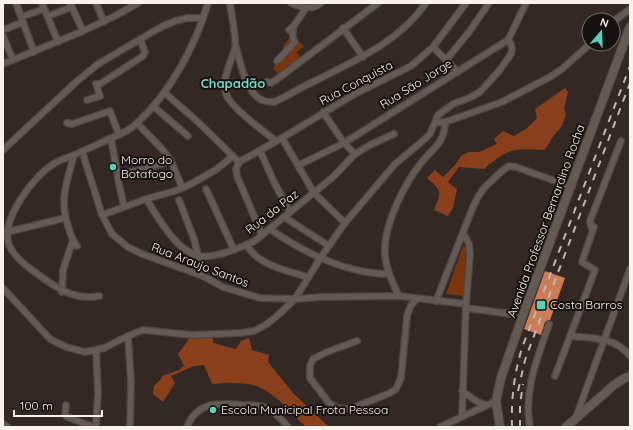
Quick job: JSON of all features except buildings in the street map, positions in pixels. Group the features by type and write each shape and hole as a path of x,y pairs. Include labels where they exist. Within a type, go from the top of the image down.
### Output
{"main road":[{"name":"Avenida Professor Bernardino Rocha","path":"500,427 496,401 501,378 630,27"},
{"path":"566,427 614,385 622,379 630,376"}],"street":[{"path":"16,3 34,52"},
{"path":"96,3 104,22"},
{"path":"123,3 126,10"},
{"path":"3,64 104,22 138,3"},
{"path":"99,296 86,297 62,292 35,272 17,257 9,245 7,232 8,223 21,198 46,169 57,161 129,131 165,93 183,62 203,18 208,3"},
{"path":"230,3 236,47 244,74 251,89 260,100 267,102 274,102 284,98 311,82 363,57 390,41 407,26 426,3"},
{"path":"291,3 306,8 313,7 321,3"},
{"path":"267,82 271,83 276,80 378,3"},
{"name":"Rua Conquista","path":"239,162 353,95 411,66 433,48 466,3"},
{"path":"446,60 469,32 489,3"},
{"path":"3,288 50,339 66,347 85,352 104,348 143,330 192,335 240,333 254,331 267,324 295,299 321,257 345,223 395,164 425,140 430,134 436,117 453,104 480,92 498,72 511,54 511,44 508,40 526,3"},
{"path":"48,16 71,5 83,31"},
{"path":"3,30 22,20 43,6 58,42"},
{"path":"277,61 295,42 291,29 306,8"},
{"path":"621,16 630,9"},
{"path":"3,150 89,70 140,39 175,21 188,18 203,18"},
{"path":"343,28 363,57"},
{"path":"3,36 13,60"},
{"path":"87,100 100,96 96,84 100,84 143,56 145,52 140,39"},
{"name":"Rua São Jorge","path":"299,165 344,143 508,40"},
{"path":"236,47 231,58 225,82 225,90 228,98 236,107 276,141"},
{"path":"433,48 458,72"},
{"path":"435,123 445,122 502,102 562,69 581,52"},
{"path":"165,93 239,162 236,169 237,176 262,235"},
{"path":"153,106 188,136"},
{"path":"67,123 72,124 110,111 120,135"},
{"path":"324,112 344,143 355,154"},
{"path":"399,296 389,274 385,255 385,243 390,221 401,195 410,179 430,152 442,139 445,130 445,122"},
{"path":"137,123 162,149 171,161 182,187"},
{"name":"Rua da Paz","path":"199,256 212,256 246,246 270,229 333,177 355,154 394,134"},
{"path":"111,138 118,174 118,184 124,206"},
{"path":"282,138 314,193 345,223"},
{"path":"555,376 595,270 582,262 594,227 591,227 590,221 621,141"},
{"name":"Rua Araujo Santos","path":"82,151 102,215 112,234 128,247 142,254 179,266 203,276 223,287 260,298 295,299 321,297 399,296 511,314"},
{"path":"260,151 290,212"},
{"path":"74,155 65,186 63,201 65,218 73,240 77,246"},
{"path":"102,215 124,206 175,191 201,179 217,169 233,156"},
{"path":"118,174 148,168 171,161"},
{"path":"436,301 478,197 484,188 503,170 509,166 516,167 572,187"},
{"path":"206,189 234,250"},
{"path":"146,199 172,237 190,252 199,256"},
{"path":"179,200 194,240 203,276"},
{"path":"284,217 329,246"},
{"path":"7,232 65,218"},
{"path":"270,229 293,243 321,257 361,271 389,274"},
{"path":"462,418 466,306 470,254 469,244 464,233"},
{"path":"62,292 63,270 73,240"},
{"path":"246,246 256,257 282,270 308,277"},
{"path":"575,418 630,269"},
{"path":"357,342 327,352 313,359 310,366 310,378 329,403 337,408 350,409 390,393 396,389 401,378 407,316 411,305 417,299"},
{"path":"530,427 529,398 531,382 549,324"},
{"path":"128,336 131,382 130,427"},
{"path":"570,336 605,339 620,347 630,356"},
{"path":"66,405 66,415 95,427 98,393 96,350"},
{"path":"462,391 478,402 486,405"},
{"path":"440,427 496,401"},
{"path":"187,427 195,413 203,407 213,404 226,403 266,408 274,412 288,427"}],"shaded area":[{"path":"291,36 304,46 297,52 300,57 280,75 273,69 284,45"},
{"path":"565,88 568,92 564,108 566,114 562,126 552,138 545,150 526,149 512,151 499,157 484,169 459,167 448,182 457,189 453,208 448,216 434,210 439,192 436,186 427,178 435,170 443,177 455,165 462,155 469,152 479,152 497,144 494,139 503,131 514,136 526,129 537,118 535,109"},
{"path":"463,246 466,247 464,296 446,294"},
{"path":"213,337 213,343 236,349 241,341 249,338 252,350 269,355 268,362 293,393 329,427 306,427 274,396 261,388 250,384 212,384 204,365 194,366 171,376 175,383 163,402 153,394 154,386 162,376 179,370 184,366 178,354 189,339"}],"railway":[{"path":"512,427 514,387 522,348 630,66"},
{"path":"518,391 525,360 630,83"},
{"path":"520,427 520,405 523,384"}],"place":[{"name":"Morro do Botafogo","path":"113,167"},
{"name":"Costa Barros","path":"541,305"},
{"name":"Escola Municipal Frota Pessoa","path":"213,410"}],"district":[{"name":"Chapadão","path":"233,83"}]}
